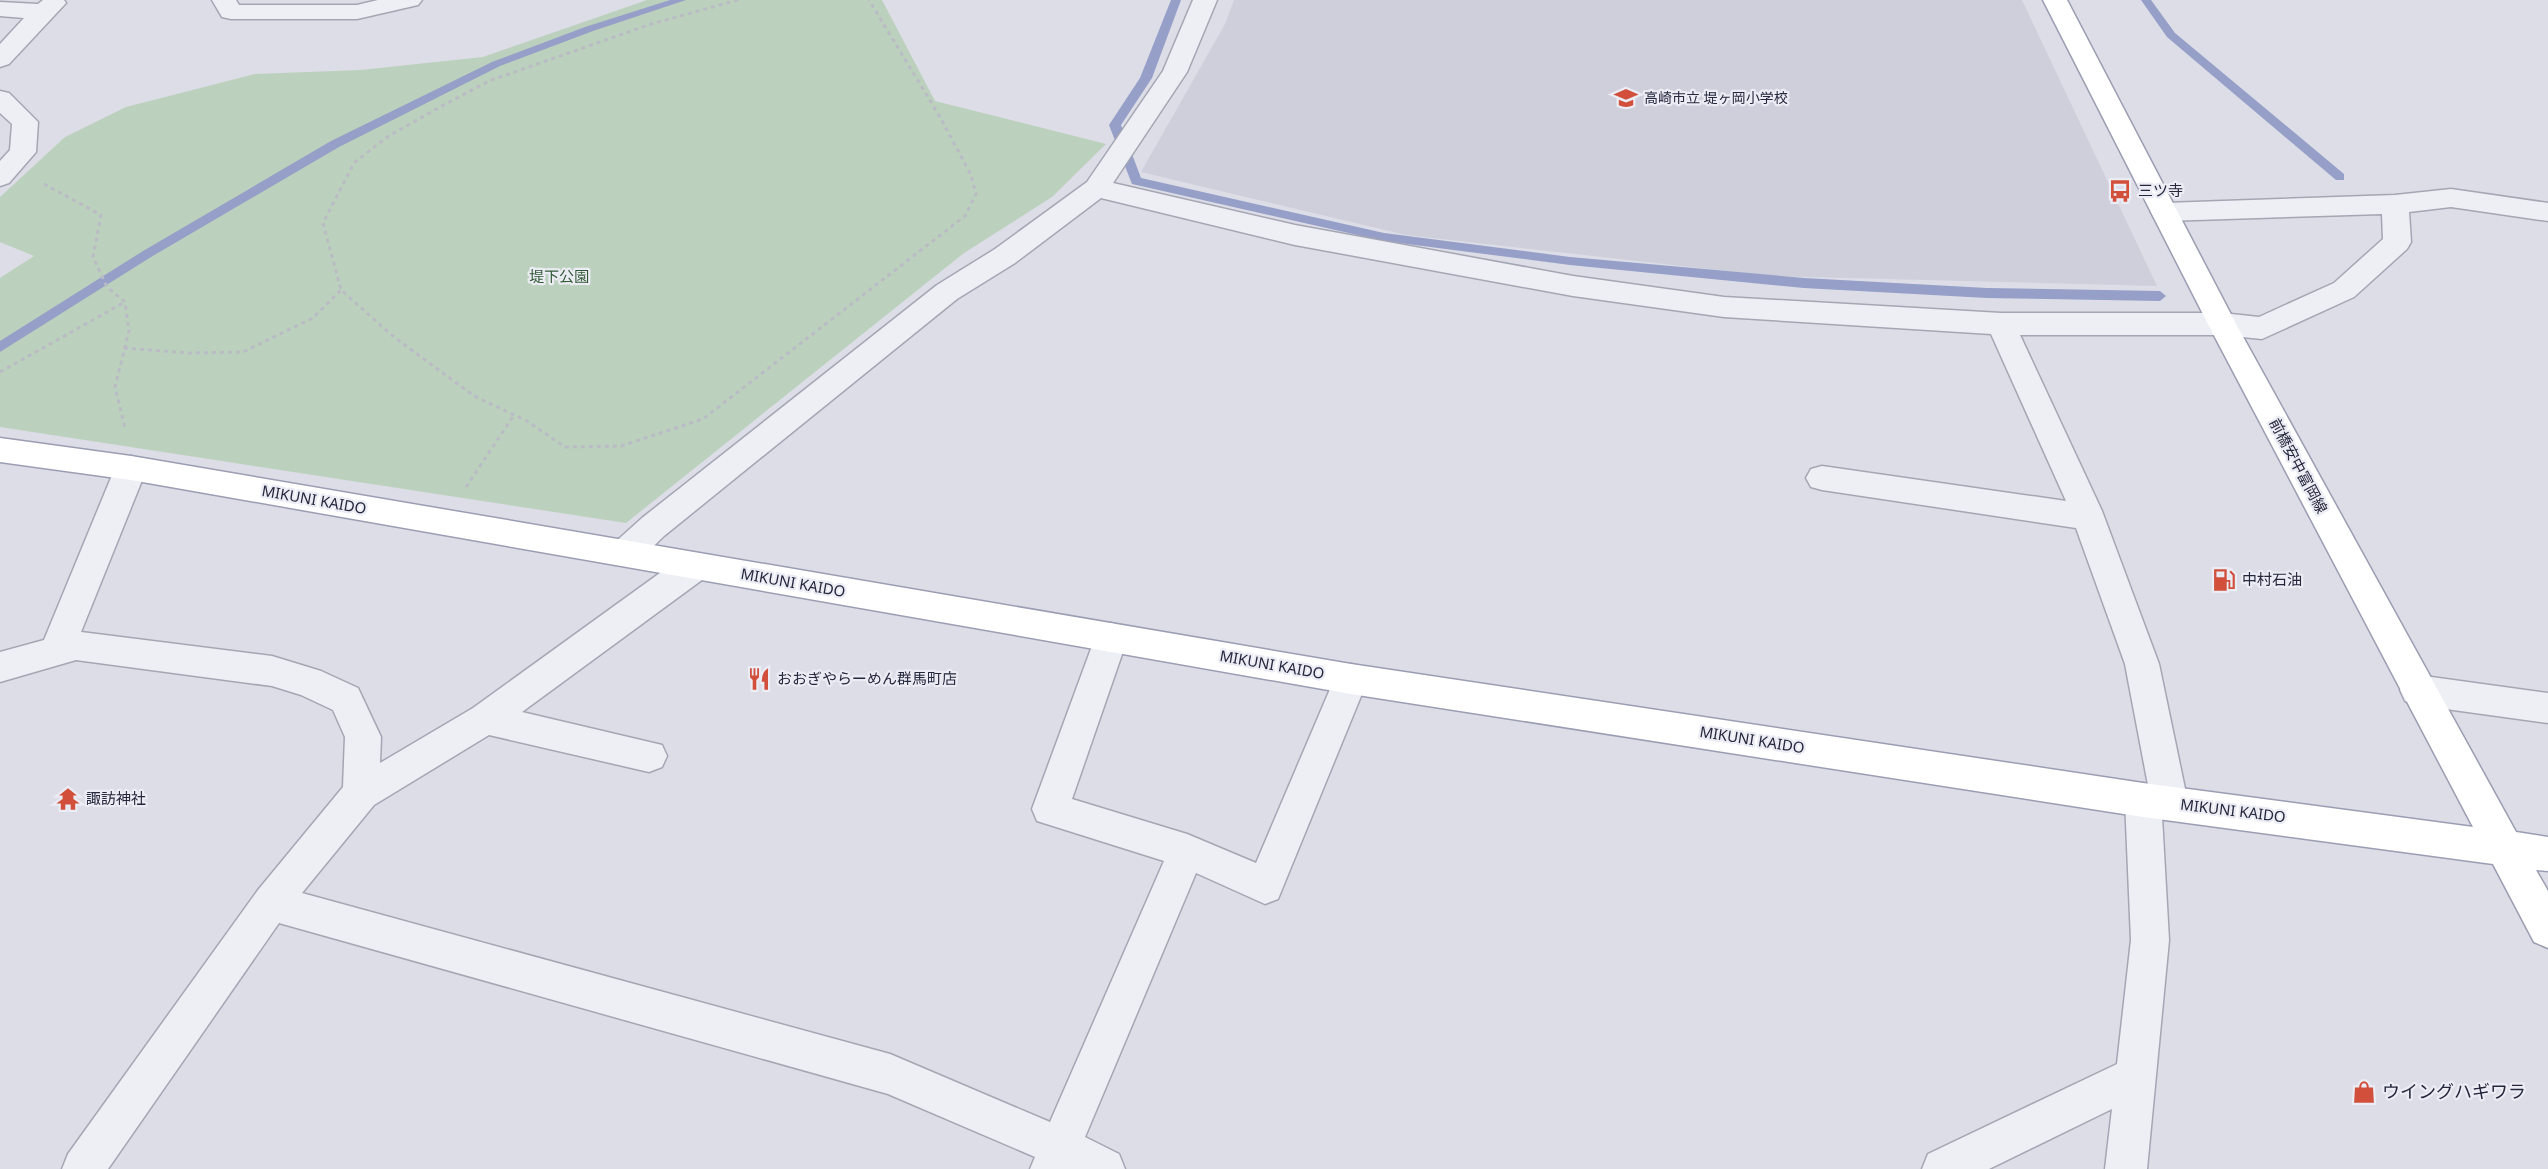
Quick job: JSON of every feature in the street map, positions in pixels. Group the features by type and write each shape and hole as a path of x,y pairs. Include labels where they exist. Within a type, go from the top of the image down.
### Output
{"main road":[{"name":"前橋安中富岡線","path":"2055,0 2222,324 2548,929"},
{"name":"MIKUNI KAIDO","path":"0,450 131,468 1351,679 2157,802 2548,854"}],"street":[{"path":"224,0 231,12 357,12 410,0"},
{"path":"623,554 653,527 947,292 1005,256 1096,188 1175,72 1205,0"},
{"path":"0,9 50,6"},
{"path":"0,59 50,6"},
{"path":"0,99 25,122 23,152 1,176"},
{"path":"1096,188 1295,235 1573,286 1724,307 2001,324 2222,324 2262,328 2344,290 2397,242 2395,204"},
{"path":"2165,212 2395,204 2451,198 2548,212"},
{"path":"2001,324 2088,517 2142,664 2157,802 2150,940 2126,1169"},
{"path":"56,652 131,468"},
{"path":"1822,478 2088,517"},
{"path":"83,1169 271,903 361,793 485,719 694,567"},
{"path":"1111,637 1050,809 1186,851 1265,886 1351,679"},
{"path":"0,667 76,646 272,671 309,682 346,699 363,737 361,793"},
{"path":"2418,690 2548,708"},
{"path":"485,719 649,756"},
{"path":"1056,1158 1186,851"},
{"path":"271,903 890,1074 1056,1158 1104,1169"},
{"path":"1943,1169 2136,1076"}],"path":[{"path":"738,0 651,24 489,81 387,137 354,164 323,223 341,290 394,338 474,396 527,421 565,447 621,446 702,419 965,216 976,194 971,175 940,117 868,0"},
{"path":"1,176 40,182 101,215 93,257 107,287 125,302 129,331 116,387 127,437"},
{"path":"124,348 189,353 243,352 313,318 341,290"},
{"path":"0,372 125,302"},
{"path":"465,488 514,415"}],"shaded area":[{"name":"高崎市立 堤ヶ岡小学校","path":"1234,0 2022,0 2157,286 1771,276 1406,235 1141,172 1225,24"}],"green space":[{"name":"堤下公園","path":"647,0 882,0 935,101 1106,144 1052,197 964,253 626,523 0,427 0,278 34,256 0,242 0,197 65,137 126,107 255,74 361,70 483,57"}],"waterway":[{"path":"0,347 147,254 335,144 496,64 589,29 681,0"},
{"path":"1176,0 1146,78 1115,125 1136,181 1384,237 1570,261 1804,283 1987,293 2160,296"},
{"path":"2146,0 2171,35 2340,177"}],"place":[{"name":"高崎市立 堤ヶ岡小学校","path":"1626,98"},
{"name":"三ツ寺","path":"2120,191"},
{"name":"中村石油","path":"2224,580"},
{"name":"おおぎやらーめん群馬町店","path":"759,679"},
{"name":"諏訪神社","path":"68,799"},
{"name":"ウイングハギワラ","path":"2364,1092"}]}
